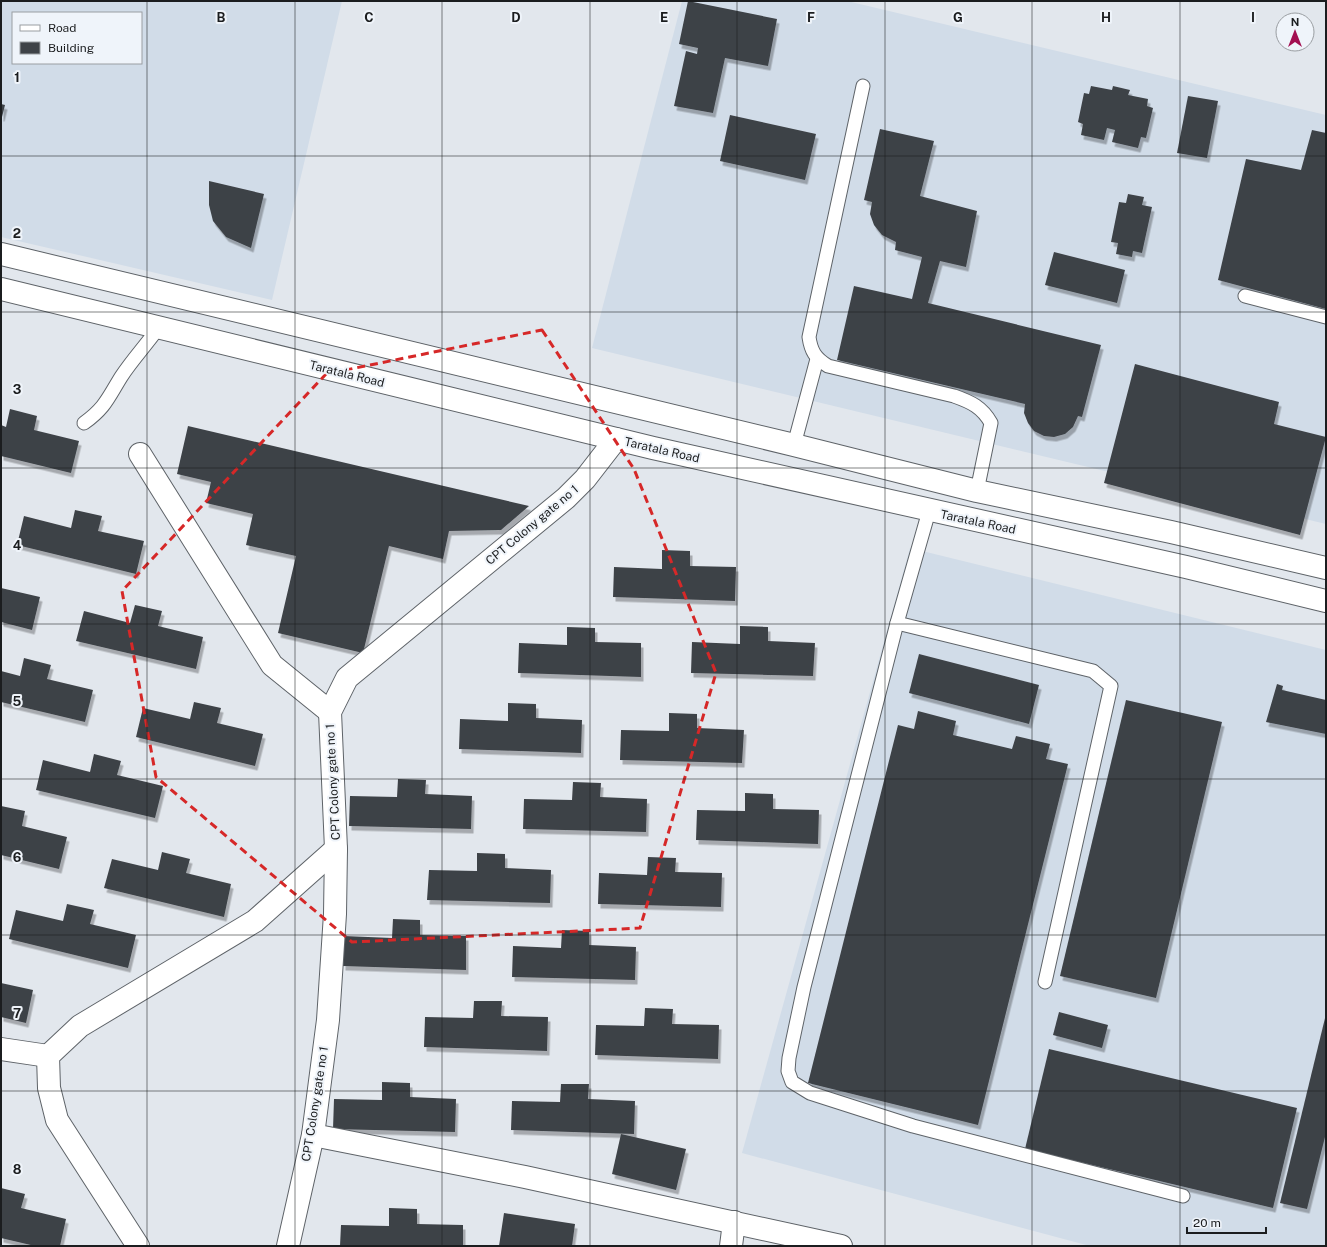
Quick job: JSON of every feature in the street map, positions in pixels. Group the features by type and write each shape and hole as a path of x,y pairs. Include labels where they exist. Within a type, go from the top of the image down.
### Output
{"main road":[{"path":"1,254 393,347 662,414 794,444 977,491 1171,532 1326,568"},
{"name":"Taratala Road","path":"1,289 653,448 929,511 1186,567 1326,601"},
{"path":"653,448 662,414"},
{"name":"CPT Colony gate no 1","path":"288,1246 313,1135 328,1020 335,914 336,848 330,712 347,678 566,498 585,480 616,439"},
{"path":"140,454 272,665 330,712"},
{"path":"138,1246 57,1120 49,1088 48,1056 80,1026 255,921 336,848"},
{"path":"1,1048 48,1056"},
{"path":"313,1135 525,1177 841,1246"},
{"path":"731,1246 734,1222"}],"lane":[{"path":"863,86 808,337 810,348 817,359 828,366 954,396 970,401 980,408 991,423 977,491"},
{"path":"1245,296 1326,317"},
{"path":"84,423 97,414 109,399 121,378 159,328"},
{"path":"794,444 817,359"},
{"path":"929,511 897,623 804,987 789,1058 788,1071 792,1082 810,1093 913,1126 1183,1196"},
{"path":"897,623 1093,671 1111,686 1045,982"}],"highlighted area":[{"path":"542,330 634,469 716,673 640,928 352,942 156,777 122,591 326,374"}],"shaded area":[{"path":"1,1 342,1 272,300 1,237"},
{"path":"682,1 847,1 1326,115 1326,524 592,348"},
{"path":"910,548 1326,650 1326,1246 1090,1246 742,1153"}],"building":[{"path":"688,1 777,19 768,66 725,58 713,113 674,106 686,51 697,54 698,48 679,44"},
{"path":"1091,86 1112,90 1113,86 1130,90 1128,95 1148,99 1147,106 1153,108 1146,138 1141,137 1138,148 1112,142 1115,130 1107,128 1104,140 1081,135 1083,124 1078,122 1084,93 1089,94"},
{"path":"1188,96 1218,101 1207,158 1177,153"},
{"path":"1,104 5,105 2,117 1,117"},
{"path":"730,115 816,134 805,180 720,161"},
{"path":"880,129 934,141 920,196 977,211 966,267 940,261 928,303 1101,345 1082,417 1078,416 1073,427 1065,434 1054,437 1044,436 1034,431 1028,423 1024,413 1025,404 837,360 854,286 912,299 922,257 895,250 896,242 882,235 874,225 870,214 872,202 864,200"},
{"path":"1312,130 1326,133 1326,309 1218,280 1246,159 1301,170"},
{"path":"209,181 264,194 251,248 226,237 213,221 209,205"},
{"path":"1128,194 1144,197 1142,205 1152,207 1142,253 1133,251 1132,257 1116,254 1118,243 1111,242 1119,202 1126,203"},
{"path":"1054,252 1125,270 1117,303 1045,285"},
{"path":"1135,364 1279,402 1274,424 1326,437 1300,535 1104,483"},
{"path":"10,409 37,416 34,430 79,441 71,473 1,456 1,425 6,427"},
{"path":"188,426 529,506 501,530 449,531 443,559 389,546 363,653 278,633 296,556 246,545 253,514 206,503 211,482 177,474"},
{"path":"75,510 102,516 98,531 144,541 136,574 17,545 24,516 71,528"},
{"path":"662,550 690,551 690,566 736,567 735,601 613,597 614,567 662,569"},
{"path":"1,588 40,597 32,630 1,622"},
{"path":"135,605 162,611 158,626 203,637 196,669 76,641 84,611 130,623"},
{"path":"740,626 768,627 768,641 815,643 813,676 691,673 692,642 740,644"},
{"path":"567,627 595,628 595,642 641,643 641,677 518,673 519,643 567,645"},
{"path":"919,654 1039,685 1029,724 909,693"},
{"path":"24,658 51,665 47,679 93,690 85,722 1,702 1,671 20,676"},
{"path":"1277,684 1283,686 1282,690 1326,700 1326,734 1266,722"},
{"path":"1126,700 1222,722 1156,998 1060,976"},
{"path":"194,702 221,708 217,723 263,734 255,766 136,737 143,708 190,719"},
{"path":"508,703 536,704 536,718 582,720 581,753 459,749 460,719 508,721"},
{"path":"918,711 956,721 953,735 1012,749 1016,736 1050,744 1046,759 1068,764 978,1125 808,1083 898,725 914,729"},
{"path":"669,713 697,714 697,728 744,730 742,763 620,760 621,730 669,731"},
{"path":"94,754 121,761 117,775 163,786 155,818 36,790 43,760 90,772"},
{"path":"398,779 426,780 425,794 472,796 471,829 349,826 350,796 397,797"},
{"path":"573,782 601,783 600,797 647,799 646,832 523,829 524,799 572,800"},
{"path":"745,793 773,794 773,809 819,810 818,844 696,840 697,810 745,811"},
{"path":"1,806 25,811 22,826 67,837 59,869 1,855"},
{"path":"162,852 190,859 186,873 231,884 224,917 104,888 112,859 158,870"},
{"path":"477,853 505,854 505,868 551,870 550,903 427,900 429,870 477,871"},
{"path":"648,857 676,858 675,872 722,873 721,907 598,904 599,873 647,875"},
{"path":"67,904 94,910 90,924 136,935 128,968 9,939 16,910 63,921"},
{"path":"393,919 420,920 420,935 466,936 466,970 343,966 344,936 392,938"},
{"path":"562,930 589,931 589,945 636,947 635,980 512,977 513,946 561,948"},
{"path":"1,983 33,990 26,1023 1,1017"},
{"path":"474,1001 502,1001 501,1016 548,1017 547,1051 424,1047 425,1017 473,1018"},
{"path":"645,1008 673,1009 672,1024 719,1025 718,1059 595,1055 596,1025 644,1026"},
{"path":"1059,1012 1108,1025 1102,1048 1053,1035"},
{"path":"1326,1014 1326,1133 1307,1209 1280,1203"},
{"path":"1049,1049 1297,1108 1273,1208 1025,1149"},
{"path":"382,1082 410,1083 410,1097 456,1099 455,1132 333,1129 334,1099 382,1100"},
{"path":"561,1084 589,1084 588,1099 635,1101 634,1134 511,1130 512,1101 560,1102"},
{"path":"621,1134 686,1149 676,1190 612,1174"},
{"path":"1,1188 25,1194 21,1208 66,1219 60,1246 35,1246 1,1238"},
{"path":"389,1208 417,1209 417,1224 463,1225 463,1246 340,1246 341,1225 389,1226"},
{"path":"504,1213 575,1224 572,1246 499,1246"}]}
